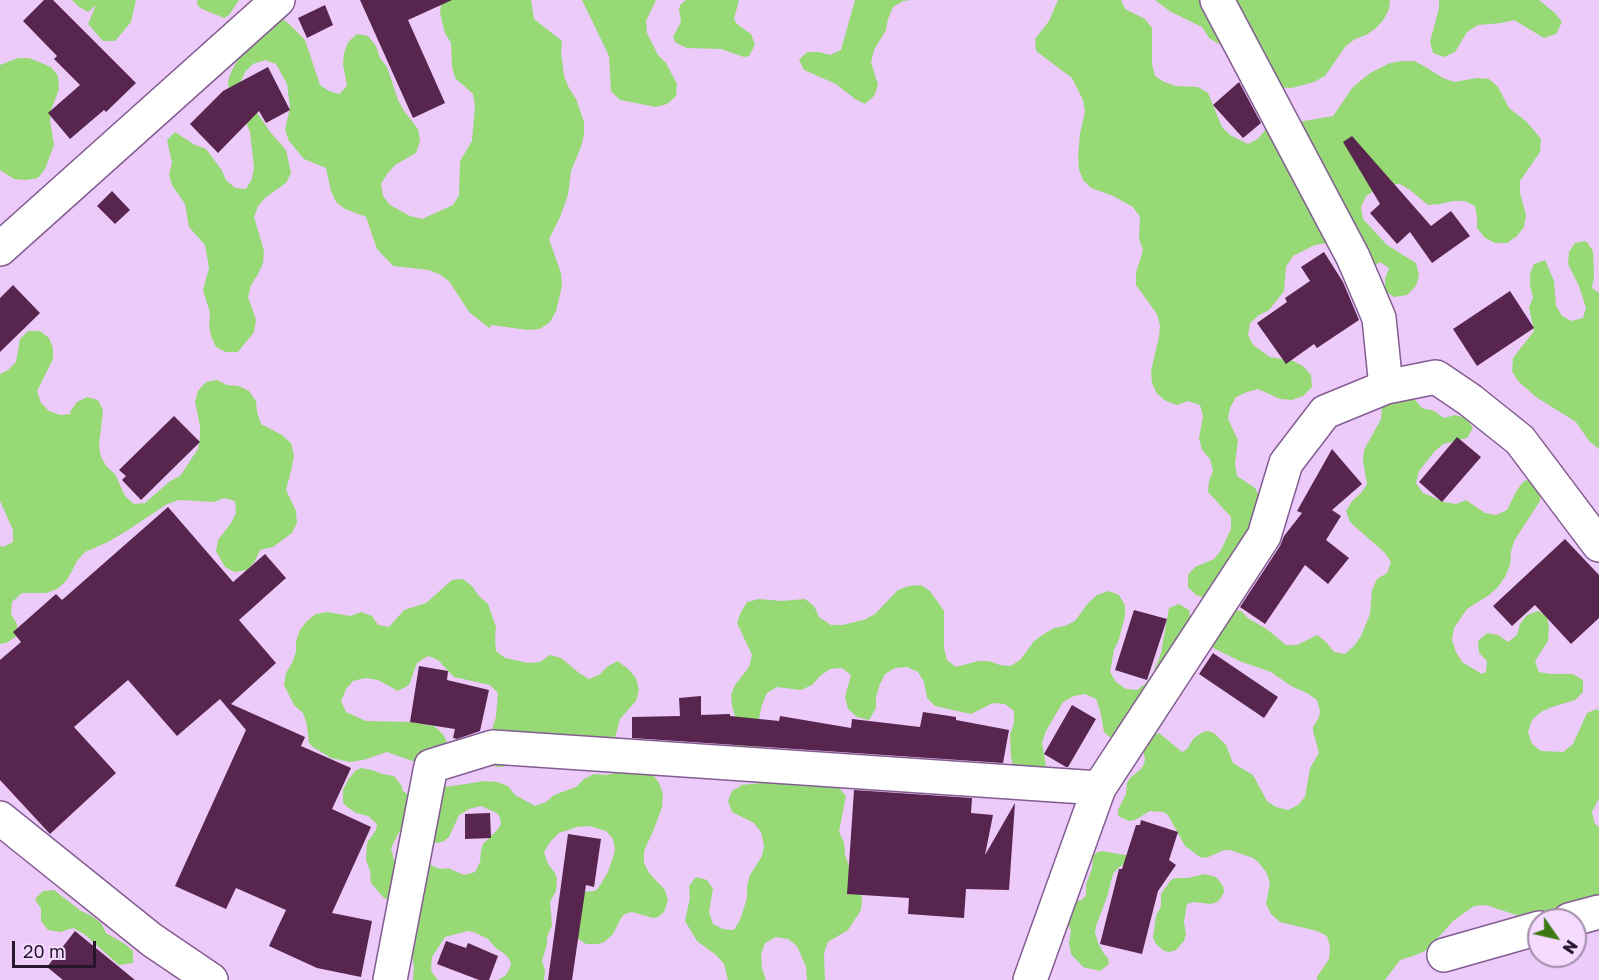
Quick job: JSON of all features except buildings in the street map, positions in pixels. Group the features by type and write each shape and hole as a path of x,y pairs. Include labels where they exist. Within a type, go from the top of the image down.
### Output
{"street":[{"path":"0,249 278,0"},
{"path":"1217,0 1353,257 1379,318 1386,387"},
{"path":"1030,980 1099,788 1264,536 1286,463 1325,412 1386,387 1436,377 1521,440 1599,545"},
{"path":"390,980 431,766 493,747 1099,788"},
{"path":"0,818 152,940 211,980"},
{"path":"1444,955 1527,931"}],"green space":[{"path":"72,0 136,0 131,22 115,41 103,41 88,24 96,5 88,12"},
{"path":"197,0 239,0 229,15 224,18 202,9 198,6"},
{"path":"442,0 531,0 534,19 562,41 564,76 576,99 584,122 584,135 571,171 568,195 549,239 561,273 562,286 556,311 550,322 540,329 527,330 492,325 489,328 469,312 449,281 439,274 429,270 393,266 377,249 366,217 345,209 336,202 326,168 304,159 289,141 285,130 290,107 287,84 276,64 265,60 253,64 245,72 240,83 244,94 271,133 286,150 291,173 286,183 266,197 258,206 254,217 264,251 263,263 251,285 248,297 256,320 254,332 238,352 226,352 216,347 211,336 210,313 203,290 209,268 205,245 189,227 185,204 172,185 169,174 172,163 167,140 175,132 206,149 226,180 235,188 246,189 252,179 254,167 250,132 229,92 228,81 243,51 278,16 305,40 320,85 339,94 347,86 343,64 348,42 357,34 368,36 387,67 398,100 418,129 420,141 416,153 395,165 387,174 381,184 383,196 390,205 410,216 422,219 453,205 459,195 460,161 472,141 475,106 473,94 455,78 451,43 445,33 440,11"},
{"path":"582,0 656,0 646,21 647,33 677,84 676,96 667,104 656,107 620,100 611,91 609,56"},
{"path":"686,0 739,0 734,19 751,34 755,45 749,56 744,57 721,49 687,48 676,43 673,37 681,22 680,5"},
{"path":"855,0 911,0 903,1 893,7 886,30 874,50 871,62 878,85 874,96 865,104 836,84 804,70 799,60 807,52 830,55 841,50"},
{"path":"1058,0 1121,0 1125,9 1145,19 1152,28 1152,64 1155,76 1176,86 1198,87 1208,93 1222,127 1230,135 1248,144 1258,139 1265,130 1276,125 1333,116 1353,87 1370,73 1390,63 1402,61 1414,61 1454,82 1477,78 1489,79 1498,87 1509,108 1527,122 1541,139 1540,152 1520,181 1520,193 1526,215 1524,227 1507,243 1495,243 1485,238 1477,228 1475,206 1465,201 1428,205 1400,184 1388,185 1366,196 1361,207 1363,219 1387,245 1416,263 1419,275 1416,286 1407,295 1394,297 1385,291 1385,279 1389,268 1380,262 1370,269 1327,243 1315,245 1293,256 1286,267 1284,291 1269,310 1250,323 1248,335 1253,345 1270,357 1293,361 1303,366 1311,375 1312,387 1303,396 1292,400 1280,399 1258,389 1236,397 1230,408 1228,419 1238,440 1235,464 1237,476 1255,488 1260,498 1261,510 1208,599 1196,595 1188,587 1188,575 1195,567 1214,559 1221,550 1231,529 1231,517 1208,492 1213,471 1210,459 1202,450 1199,438 1203,416 1200,405 1188,401 1177,405 1166,401 1157,394 1152,383 1151,371 1160,325 1157,314 1136,285 1136,273 1143,250 1139,239 1140,217 1133,207 1091,188 1083,180 1078,157 1085,111 1083,100 1072,78 1036,51 1035,39 1049,21"},
{"path":"1155,0 1390,0 1384,19 1376,28 1345,47 1325,76 1314,82 1292,88 1279,87 1244,45 1219,44 1209,38 1202,27 1171,12"},
{"path":"1439,0 1539,0 1562,22 1556,34 1544,38 1514,20 1478,25 1467,32 1455,52 1444,57 1433,53 1430,42"},
{"path":"18,58 29,58 51,67 58,76 59,89 51,110 50,121 54,145 45,169 38,178 26,180 14,179 0,170 0,65"},
{"path":"1586,241 1593,251 1592,288 1599,293 1599,449 1589,441 1576,422 1536,397 1518,381 1512,371 1513,358 1534,331 1529,308 1533,297 1530,274 1534,264 1545,260 1554,281 1556,306 1562,316 1572,321 1583,318 1586,308 1579,286 1568,264 1569,252 1575,243"},
{"path":"28,331 40,331 49,338 53,348 53,359 37,391 41,403 49,411 60,415 71,414 77,402 87,397 98,400 103,410 99,446 101,457 115,474 125,496 134,504 145,503 170,481 180,476 198,449 200,426 195,402 198,391 206,382 217,380 249,391 256,401 261,424 282,435 291,443 294,455 286,490 296,511 297,523 292,533 273,547 260,550 255,561 247,570 235,572 225,567 216,551 218,540 236,513 235,501 224,498 214,502 179,500 167,504 108,542 85,552 66,581 57,589 46,593 22,593 12,602 11,614 17,624 17,636 0,644 0,546 3,547 13,542 13,530 0,501 0,374 16,362 20,339"},
{"path":"1409,393 1422,408 1434,411 1444,418 1455,415 1466,418 1473,428 1467,438 1443,444 1419,471 1416,483 1423,493 1444,502 1456,504 1466,500 1485,513 1496,515 1507,510 1524,481 1536,478 1541,488 1540,501 1514,541 1510,565 1505,577 1489,595 1467,609 1454,628 1452,640 1462,662 1482,674 1486,672 1487,661 1479,653 1478,641 1487,633 1498,635 1508,642 1517,635 1520,624 1527,615 1538,611 1547,616 1549,628 1548,641 1535,661 1539,672 1573,674 1583,680 1583,692 1575,700 1541,712 1532,720 1528,732 1532,744 1541,751 1563,752 1573,744 1587,713 1597,709 1599,711 1599,798 1592,812 1595,824 1599,827 1599,904 1585,908 1527,908 1527,917 1486,905 1474,906 1453,921 1427,950 1400,960 1385,980 1317,980 1329,959 1330,947 1327,936 1317,931 1280,922 1271,914 1266,904 1270,883 1266,872 1258,862 1230,850 1224,850 1206,858 1200,857 1185,846 1168,815 1163,812 1150,811 1129,821 1118,816 1118,810 1126,794 1127,783 1143,766 1145,760 1143,748 1153,735 1159,733 1182,752 1187,749 1194,738 1203,732 1214,733 1226,745 1233,763 1253,775 1267,801 1276,807 1288,810 1298,805 1305,797 1310,768 1319,753 1313,731 1320,711 1317,700 1271,672 1242,662 1215,649 1206,641 1224,608 1241,611 1286,645 1297,645 1317,635 1334,652 1345,654 1354,646 1370,614 1372,590 1377,579 1387,573 1391,562 1385,553 1350,522 1346,511 1367,484 1363,461 1364,450 1381,419 1382,408 1388,398"},
{"path":"463,579 488,604 496,627 496,651 505,658 528,663 540,662 550,655 561,658 589,679 599,675 608,666 618,661 628,669 636,678 639,690 636,701 620,719 614,742 524,764 499,767 488,765 481,747 496,717 498,693 490,685 454,677 438,660 428,656 417,663 409,685 398,691 378,680 365,678 353,681 346,689 341,701 346,712 366,721 411,722 434,726 443,734 448,744 421,764 387,752 350,762 331,758 313,747 309,743 303,713 294,705 284,685 286,673 296,652 296,641 307,621 316,614 327,612 350,616 361,612 372,616 378,625 389,627 404,610 426,603 452,580"},
{"path":"921,585 930,591 944,611 944,648 947,660 956,667 978,661 1011,666 1021,659 1034,641 1054,628 1075,621 1097,595 1109,591 1119,595 1125,605 1125,616 1114,650 1110,672 1116,682 1126,689 1137,690 1153,673 1161,653 1169,608 1179,604 1189,610 1191,622 1113,740 1104,732 1096,699 1085,694 1074,696 1063,702 1046,731 1042,743 1046,766 1044,778 1014,769 1010,734 1014,723 1014,711 1005,704 993,703 971,714 935,706 927,698 924,682 918,672 907,667 895,668 885,674 876,697 876,708 869,720 857,717 848,709 845,697 851,675 842,668 830,669 812,685 801,690 777,687 767,693 762,705 757,727 758,753 738,754 734,743 736,719 731,695 735,685 749,667 752,655 737,623 747,602 759,599 782,601 805,599 814,606 819,617 831,625 843,625 866,619 875,614 898,590"},
{"path":"361,768 394,776 403,791 412,798 439,788 485,781 508,786 515,795 535,806 546,802 554,795 576,787 584,779 594,774 606,775 628,770 652,773 663,794 662,807 644,851 644,863 649,873 665,890 668,901 664,912 653,918 632,912 625,914 613,934 598,944 586,944 577,938 583,892 595,891 599,887 608,872 615,851 613,839 606,831 589,826 577,827 559,833 544,852 557,879 556,891 550,902 552,925 542,961 545,970 544,980 498,980 506,975 511,965 510,960 488,939 468,931 445,937 432,957 431,969 438,980 413,980 412,955 427,863 464,875 475,872 480,862 483,844 499,828 500,818 497,813 481,806 469,809 459,815 449,837 438,843 426,842 405,831 399,832 391,848 394,860 406,880 393,902 383,897 371,883 366,860 367,843 376,830 377,824 368,816 356,813 343,802 343,790 348,780 355,771"},
{"path":"772,777 827,783 838,787 846,796 839,832 844,842 849,866 860,887 861,910 848,930 828,942 824,953 825,980 807,980 806,967 797,946 788,939 776,937 765,943 761,955 766,980 728,980 724,964 697,941 685,921 690,898 689,886 696,877 707,880 713,889 709,912 713,924 723,929 734,930 747,898 750,875 762,856 764,845 761,832 754,823 732,812 728,801 732,791 740,785 762,783"},
{"path":"1102,851 1131,854 1130,866 1122,865 1113,874 1096,926 1098,943 1108,958 1109,964 1100,971 1083,967 1071,954 1069,943 1071,931 1067,920 1071,904 1082,900 1086,895 1086,884 1092,869 1093,857"},
{"path":"1205,874 1216,877 1223,886 1224,892 1221,898 1211,904 1193,902 1187,904 1184,941 1176,950 1164,951 1153,938 1156,916 1161,906 1161,894 1171,880"},
{"path":"54,890 81,911 92,916 101,923 106,933 133,951 133,963 119,965 84,934 73,928 60,932 48,930 41,921 41,909 35,899 43,891"}]}
